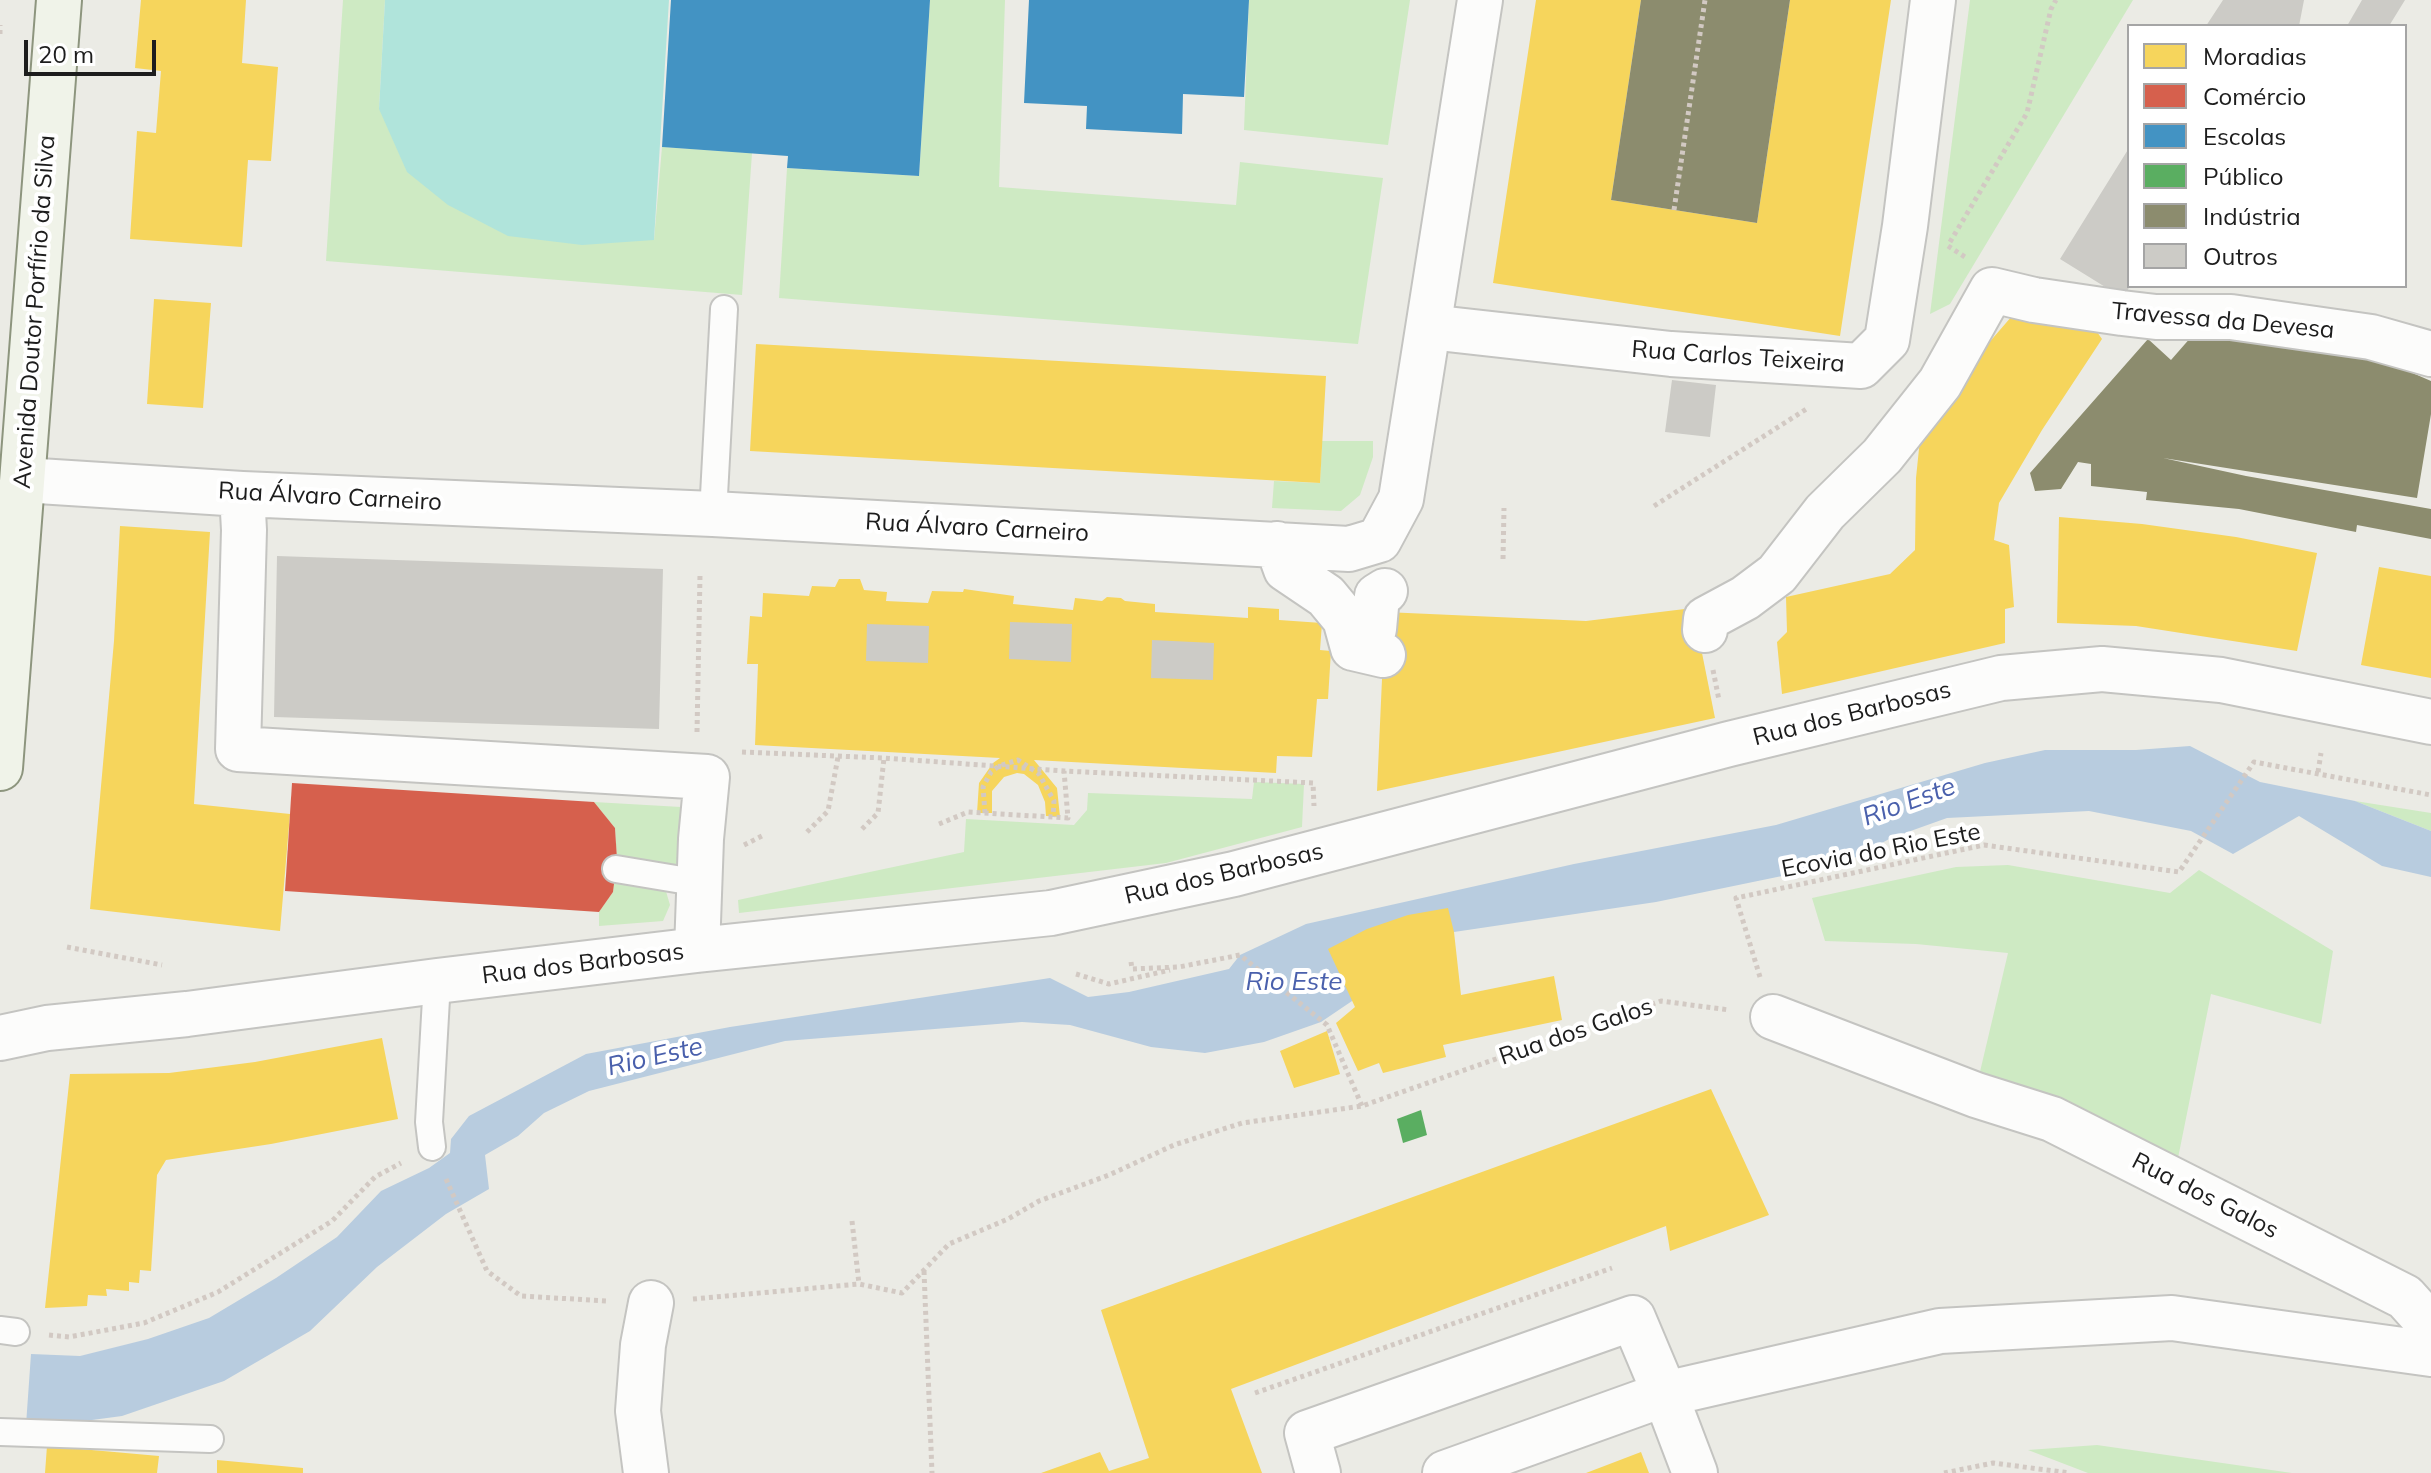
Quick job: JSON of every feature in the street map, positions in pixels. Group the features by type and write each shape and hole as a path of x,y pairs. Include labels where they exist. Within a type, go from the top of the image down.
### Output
{"main road":[{"name":"Avenida Doutor Porfírio da Silva","path":"0,768 59,0"}],"street":[{"name":"Rua Álvaro Carneiro","path":"23,480 242,494 713,514 1349,549 1379,540 1401,499 1480,0"},
{"name":"Rua Carlos Teixeira","path":"1429,327 1671,354 1861,366 1887,340 1905,226 1933,0"},
{"name":"Travessa da Devesa","path":"1705,630 1706,619 1745,598 1777,574 1825,512 1882,456 1940,383 1992,290 2012,296 2156,317 2231,317 2356,334 2431,354"},
{"path":"242,494 244,530 238,749 707,777 697,950"},
{"path":"1277,544 1286,569 1326,596 1368,652 1377,596 1385,591"},
{"name":"Rua dos Barbosas","path":"0,1038 47,1028 187,1014 697,950 1051,913 1234,874 1729,744 2001,678 2102,669 2221,680 2431,722"},
{"name":"Rua dos Galos","path":"1773,1017 1962,1090 2052,1119 2405,1297 2431,1326"},
{"path":"646,1473 638,1411 643,1345 651,1303"},
{"path":"1318,1473 1307,1433 1633,1318 1695,1473"},
{"path":"1445,1473 1665,1394 1940,1331 2172,1318 2431,1354"}],"lane":[{"path":"713,514 724,309"},
{"path":"616,869 700,883"},
{"path":"437,981 429,1122 437,1159"},
{"path":"4,1432 210,1439"}],"path":[{"path":"1674,210 1705,0"},
{"path":"1948,246 2027,113 2051,9 2056,0"},
{"path":"0,25 0,34"},
{"path":"1654,506 1818,402"},
{"path":"1503,559 1504,508"},
{"path":"697,734 700,575"},
{"path":"733,752 1313,783"},
{"path":"2318,772 2321,753"},
{"path":"807,832 828,811 838,757"},
{"path":"862,829 878,813 884,758"},
{"path":"985,813 983,787 991,772 1018,760 1039,774 1054,801 1053,817"},
{"name":"Ecovia do Rio Este","path":"1773,1017 1736,898 1984,845 2179,872 2254,762 2431,795"},
{"path":"939,824 968,812 1068,818 1064,771"},
{"path":"67,947 162,965"},
{"path":"1076,974 1109,984 1240,955 1327,1025 1362,1106"},
{"path":"1131,962 1132,969 1179,967"},
{"name":"Rua dos Galos","path":"852,1221 859,1284 902,1293 949,1244 1008,1219 1039,1201 1109,1175 1174,1145 1242,1123 1362,1106 1661,1001 1773,1017"},
{"path":"8,1331 69,1337 144,1323 218,1292 332,1221 375,1177 437,1159 468,1226"},
{"path":"1255,1393 1612,1268"},
{"path":"924,1270 932,1473"},
{"path":"1944,1473 1993,1463 2070,1473"}],"green space":[{"path":"343,0 385,0 379,109 654,240 662,147 752,153 742,295 326,261"},
{"path":"930,0 1005,0 999,187 1236,205 1240,162 1383,178 1358,344 779,298 787,168 919,176"},
{"path":"1249,0 1410,0 1388,145 1244,130"},
{"path":"1970,0 2133,0 1950,304 1930,314"},
{"path":"1322,441 1373,441 1373,457 1360,495 1341,511 1272,508 1274,481 1320,483"},
{"path":"1254,782 1304,784 1302,827 1166,863 739,913 738,900 964,852 966,819 1074,825 1087,810 1088,793 1252,799"},
{"path":"2355,801 2431,813 2431,831"},
{"path":"594,802 681,807 683,859 671,868 617,859 615,828"},
{"path":"2008,865 2170,893 2199,870 2333,951 2321,1024 2211,994 2177,1163 1979,1076 2008,953 1916,944 1825,941 1812,898 1956,867"},
{"path":"614,882 665,888 670,905 663,921 599,926 599,912 613,892"},
{"path":"2097,1445 2292,1473 2088,1473 2028,1450"}],"shaded area":[{"path":"385,0 669,0 654,240 582,245 508,236 448,205 407,172 379,109"}],"water":[{"name":"Rio Este","path":"2190,746 2260,782 2355,801 2431,831 2431,877 2382,866 2299,816 2233,854 2191,831 2089,811 1947,818 1891,838 1845,863 1656,902 1454,932 1321,1022 1264,1042 1205,1053 1151,1047 1070,1025 1022,1022 785,1041 589,1091 544,1113 518,1136 485,1155 489,1189 446,1214 377,1267 310,1331 224,1381 122,1416 26,1425 31,1354 80,1356 148,1339 209,1318 337,1237 381,1191 429,1168 450,1153 451,1139 469,1116 586,1054 730,1027 1050,978 1088,997 1129,992 1229,969 1240,955 1306,924 1574,864 1776,825 1985,763 2045,750 2136,750"}],"building: Moradias":[{"path":"141,0 246,0 242,63 278,67 271,161 248,160 242,247 130,239 137,131 156,133 161,71 135,68"},
{"path":"1536,0 1641,0 1611,200 1757,223 1790,0 1891,0 1840,336 1493,283"},
{"path":"154,299 211,303 203,408 147,404"},
{"path":"2012,316 2095,329 2102,339 2042,430 1999,503 1994,540 2009,545 2014,607 2005,609 2005,643 1782,694 1777,642 1787,632 1786,597 1890,574 1915,550 1920,439 1961,375"},
{"path":"756,344 1326,376 1320,483 750,451"},
{"path":"2059,517 2236,537 2317,553 2297,651 2136,626 2057,623"},
{"path":"120,526 210,532 194,804 290,814 280,931 90,909 114,641"},
{"path":"2379,567 2431,576 2431,678 2361,665"},
{"path":"839,579 860,579 864,590 887,592 886,601 928,603 932,591 963,592 964,589 1014,596 1013,604 1073,610 1075,598 1102,601 1107,597 1155,604 1155,612 1248,618 1248,607 1279,609 1279,620 1322,623 1320,650 1331,651 1328,699 1317,699 1312,757 1277,756 1276,773 1034,760 1057,788 1060,817 1046,816 1045,802 1038,785 1024,774 1017,773 1004,777 992,791 992,813 977,813 979,783 1000,758 755,745 758,664 747,664 750,616 762,617 763,593 809,596 812,586 835,587"},
{"path":"1693,608 1715,718 1377,791 1385,612 1586,621"},
{"path":"1448,908 1461,995 1554,976 1562,1020 1443,1045 1446,1057 1383,1073 1379,1063 1358,1071 1336,1023 1355,1007 1328,949 1367,929 1408,915"},
{"path":"1327,1031 1340,1074 1294,1088 1280,1051"},
{"path":"382,1038 398,1119 271,1144 166,1160 157,1175 151,1271 140,1270 139,1283 129,1282 129,1291 106,1289 107,1296 88,1295 87,1306 45,1308 70,1074 169,1073 255,1062"},
{"path":"1711,1089 1769,1215 1670,1251 1666,1226 1231,1389 1262,1473 1041,1473 1100,1452 1109,1471 1149,1458 1101,1310"},
{"path":"47,1446 159,1456 157,1473 45,1473"},
{"path":"1641,1452 1649,1473 1586,1473"},
{"path":"217,1460 303,1468 303,1473 217,1473"}],"building: Comércio":[{"path":"292,783 594,802 615,828 617,859 613,892 599,912 285,891"}],"building: Escolas":[{"path":"671,0 930,0 919,176 787,168 788,156 662,147"},
{"path":"1029,0 1249,0 1244,97 1183,94 1182,134 1086,129 1087,106 1024,103"}],"building: Público":[{"path":"1421,1110 1427,1135 1403,1143 1397,1119"}],"building: Indústria":[{"path":"1641,0 1790,0 1757,223 1611,200"},
{"path":"2199,328 2348,345 2431,381 2431,414 2417,498 2163,458 2431,509 2431,539 2357,525 2356,532 2239,509 2146,500 2147,492 2091,486 2091,464 2078,462 2061,489 2035,491 2030,473 2148,339 2171,360"}],"building: Outros":[{"path":"2223,0 2304,0 2299,24 2207,24"},
{"path":"2362,0 2405,0 2390,24 2348,24"},
{"path":"2127,151 2129,288 2123,298 2060,259"},
{"path":"1672,380 1716,385 1710,437 1665,432"},
{"path":"277,556 663,569 659,729 274,717"},
{"path":"1010,622 1072,624 1071,662 1009,659"},
{"path":"867,624 929,626 928,663 866,661"},
{"path":"1152,640 1214,643 1213,680 1151,678"}]}
